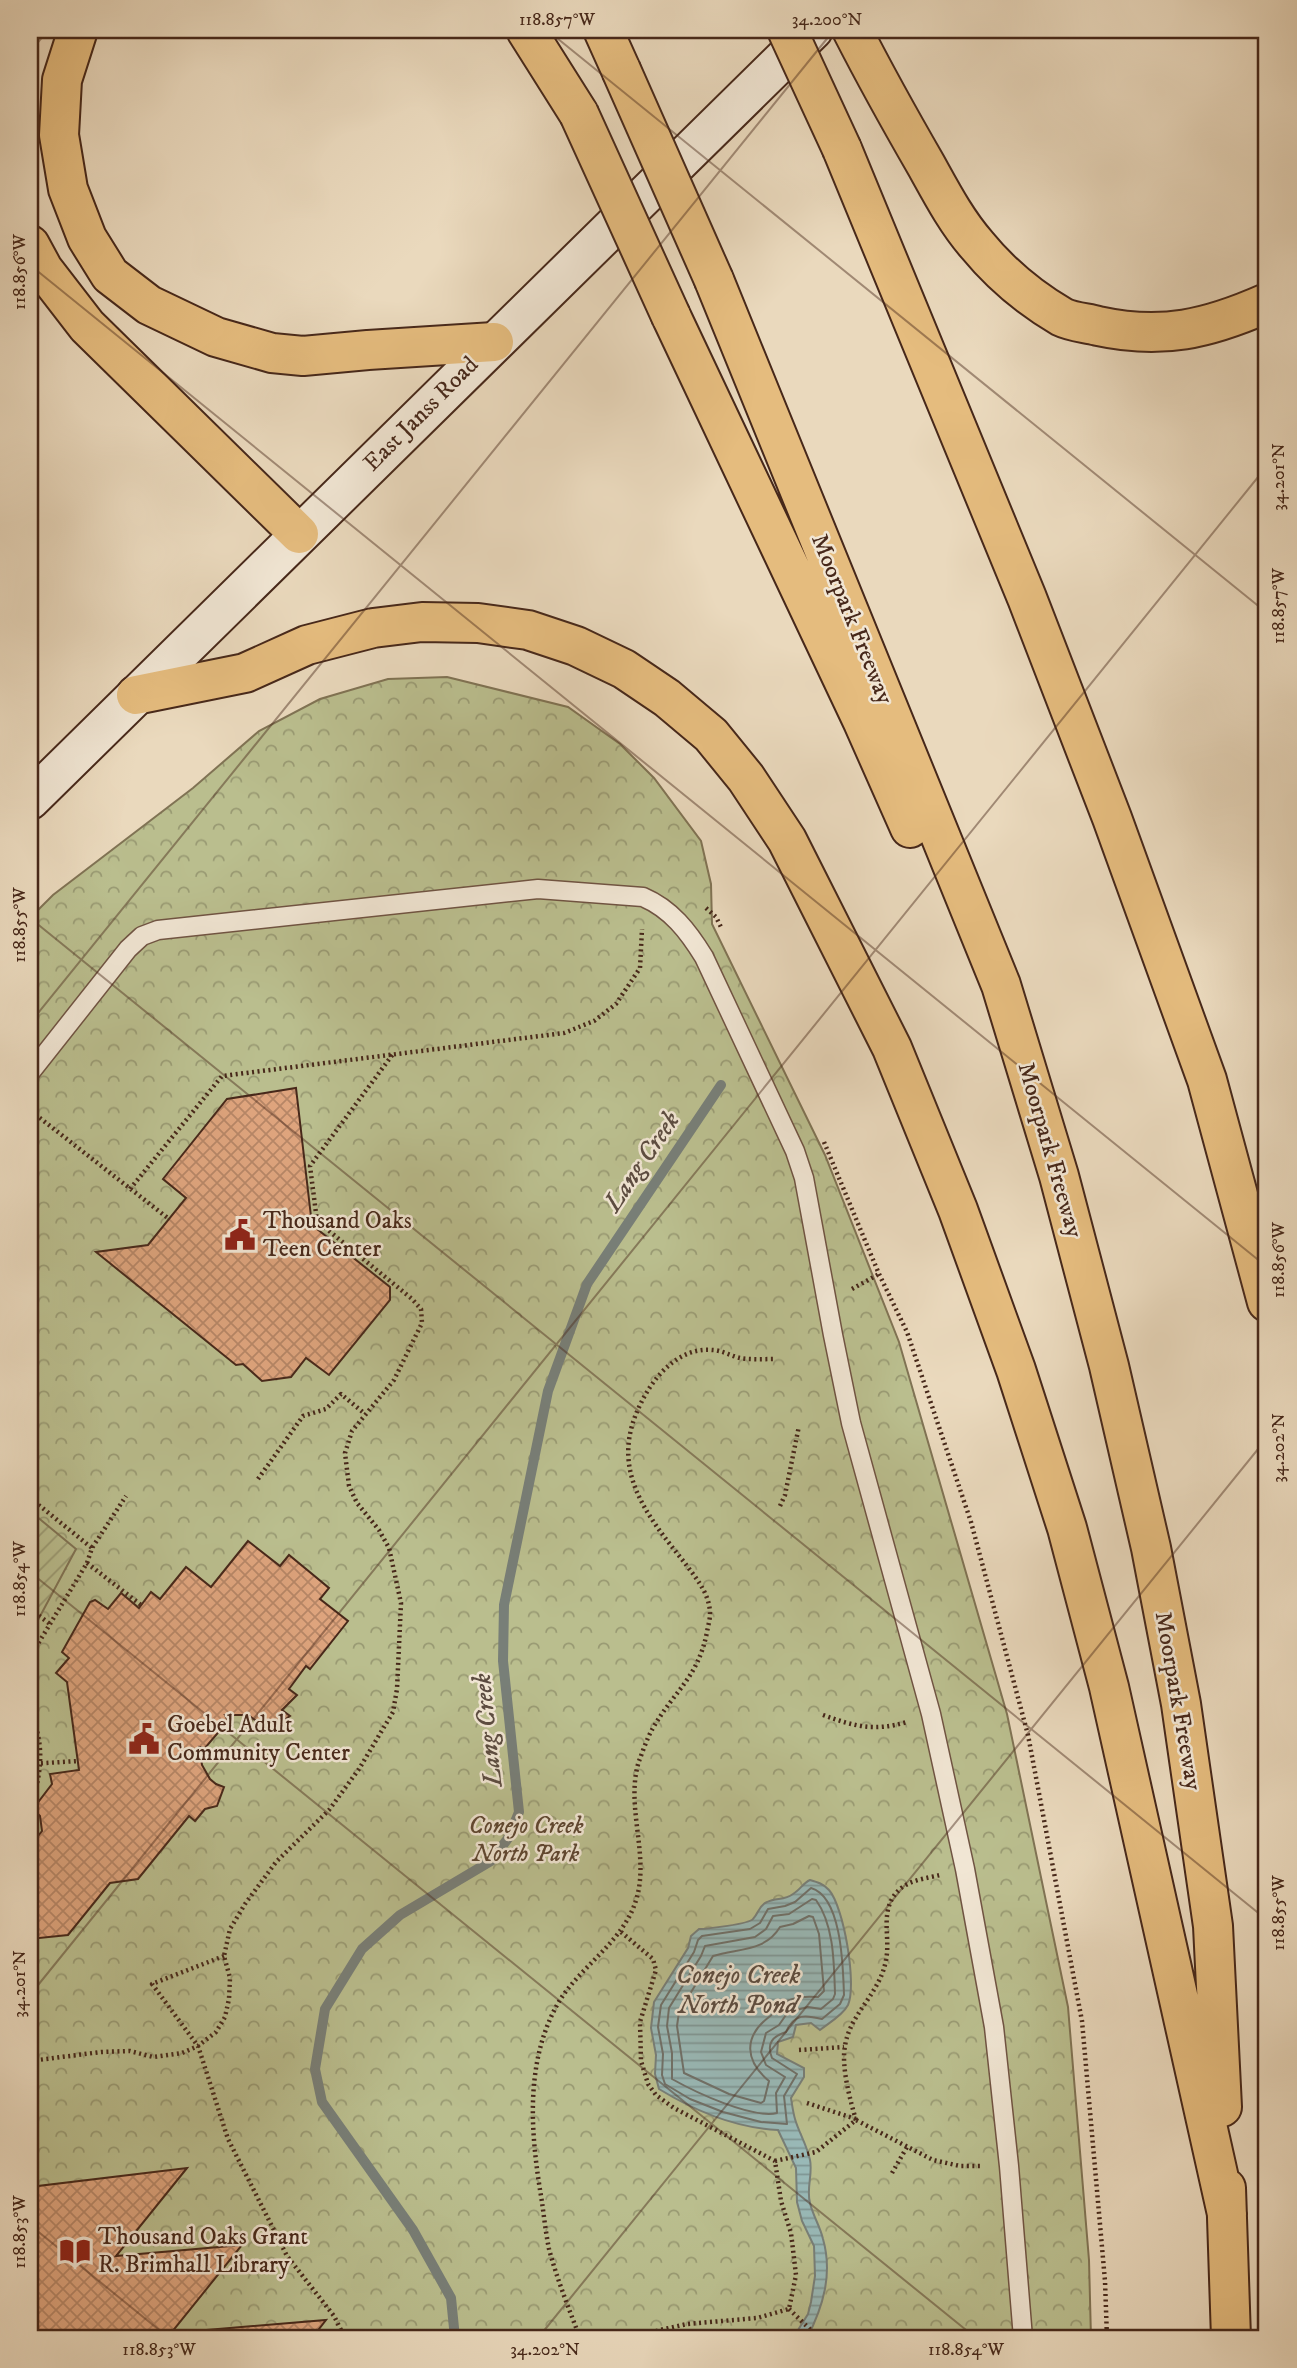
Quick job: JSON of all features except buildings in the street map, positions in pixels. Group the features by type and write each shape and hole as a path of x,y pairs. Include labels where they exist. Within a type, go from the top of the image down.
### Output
{"highway":[{"path":"78,30 62,80 59,135 68,189 88,238 110,275 149,305 216,337 272,353 314,356 368,349 494,342"},
{"path":"526,30 579,114 671,316 863,722 1046,1134"},
{"name":"Moorpark Freeway","path":"603,30 714,279 1001,985 1059,1176 1109,1366 1151,1548 1181,1704 1213,1926 1231,2338"},
{"path":"787,30 842,149 1027,598 1112,818 1207,1080 1267,1302"},
{"path":"852,30 888,100 949,205 977,245 1020,288 1064,318 1122,331 1151,334 1184,331 1237,316 1267,303"},
{"path":"30,245 43,269 87,326 299,534"},
{"path":"136,695 244,673 307,645 373,628 422,622 450,622 528,629 576,646 624,669 667,698 711,735 746,778 787,840 892,1048 958,1210 1016,1370 1067,1528 1109,1687 1227,2214"}],"main road":[{"name":"East Janss Road","path":"30,800 813,30"}],"lane":[{"path":"30,1073 128,949 142,936 158,930 538,889 643,897 659,904 694,940 795,1151 804,1178 851,1423 931,1714 965,1869 994,2027 1023,2338"}],"path":[{"path":"699,900 716,917 722,930"},
{"path":"131,1189 222,1076 564,1033 594,1021 617,1004 640,968 642,927"},
{"path":"30,2060 130,2051 153,2057 182,2053 198,2046 216,2032 225,2017 229,1999 230,1978 224,1956 230,1929 276,1863 329,1810 359,1769 393,1712 397,1689 401,1603 389,1548 379,1530 357,1503 349,1486 345,1453 352,1431 394,1380 422,1323 421,1310 412,1299 317,1221 310,1166 393,1054"},
{"path":"31,1111 169,1219"},
{"path":"822,1138 879,1274 907,1332 971,1522 1028,1735 1082,2021 1105,2281 1107,2338"},
{"path":"852,1289 879,1274"},
{"path":"580,2338 547,2236 537,2178 531,2120 535,2073 557,2006 574,1981 621,1932 638,1897 640,1874 635,1798 638,1764 653,1728 692,1675 704,1645 710,1615 706,1592 650,1520 633,1486 627,1446 640,1404 660,1373 685,1353 712,1350 743,1358 776,1359"},
{"path":"258,1479 303,1416 326,1409 341,1394 365,1414"},
{"path":"780,1507 785,1495 799,1426"},
{"path":"30,1657 87,1563 92,1548 126,1496"},
{"path":"30,1498 92,1548"},
{"path":"87,1563 141,1605"},
{"path":"30,1609 50,1624"},
{"path":"30,1711 36,1723 42,1764 30,1810"},
{"path":"823,1714 854,1726 869,1728 903,1724 931,1714"},
{"path":"30,1764 78,1761"},
{"path":"856,2120 848,2097 844,2048 852,2022 872,1997 887,1959 885,1924 889,1904 900,1889 912,1883 965,1869"},
{"path":"621,1932 653,1959 656,1970 640,2022 641,2061 648,2084 656,2095 674,2108 775,2161 816,2152 856,2120"},
{"path":"224,1956 152,1984 198,2046 228,2139 287,2256 334,2316 341,2336 372,2338"},
{"path":"799,2050 844,2048"},
{"path":"807,2103 856,2120 933,2160 960,2166 1009,2166"},
{"path":"891,2174 907,2147"},
{"path":"775,2161 781,2201 792,2233 796,2275 789,2309"},
{"path":"634,2338 660,2329 757,2318 789,2309"},
{"path":"789,2309 819,2338"}],"green space":[{"name":"Conejo Creek North Park","path":"447,677 568,707 620,744 654,778 701,841 711,884 712,924 825,1155 899,1342 1007,1714 1068,2007 1089,2260 1091,2338 30,2338 30,918 53,895 193,788 259,731 320,699 388,679"},
{"path":"30,1511 76,1549 30,1635"}],"water":[{"name":"Conejo Creek North Pond","path":"810,1880 829,1890 840,1912 848,1946 851,1981 848,2005 839,2015 820,2030 811,2023 796,2025 793,2037 778,2042 777,2054 804,2068 804,2077 791,2098 795,2119 810,2160 809,2198 823,2239 827,2265 825,2290 813,2326 807,2338 793,2338 808,2314 815,2276 814,2246 802,2221 797,2202 796,2168 778,2130 747,2126 716,2117 659,2089 651,2028 654,2002 688,1948 691,1936 699,1929 750,1921 764,1903 790,1896"}],"waterway":[{"name":"Lang Creek","path":"455,2338 451,2298 413,2230 322,2102 315,2069 325,2009 362,1949 400,1915 491,1861 509,1837 519,1812 503,1661 504,1605 548,1391 587,1284 721,1085"}],"place":[{"name":"Thousand Oaks Teen Center","path":"240,1235"},
{"name":"Goebel Adult Community Center","path":"144,1739"},
{"name":"Thousand Oaks Grant R. Brimhall Library","path":"75,2251"}]}
